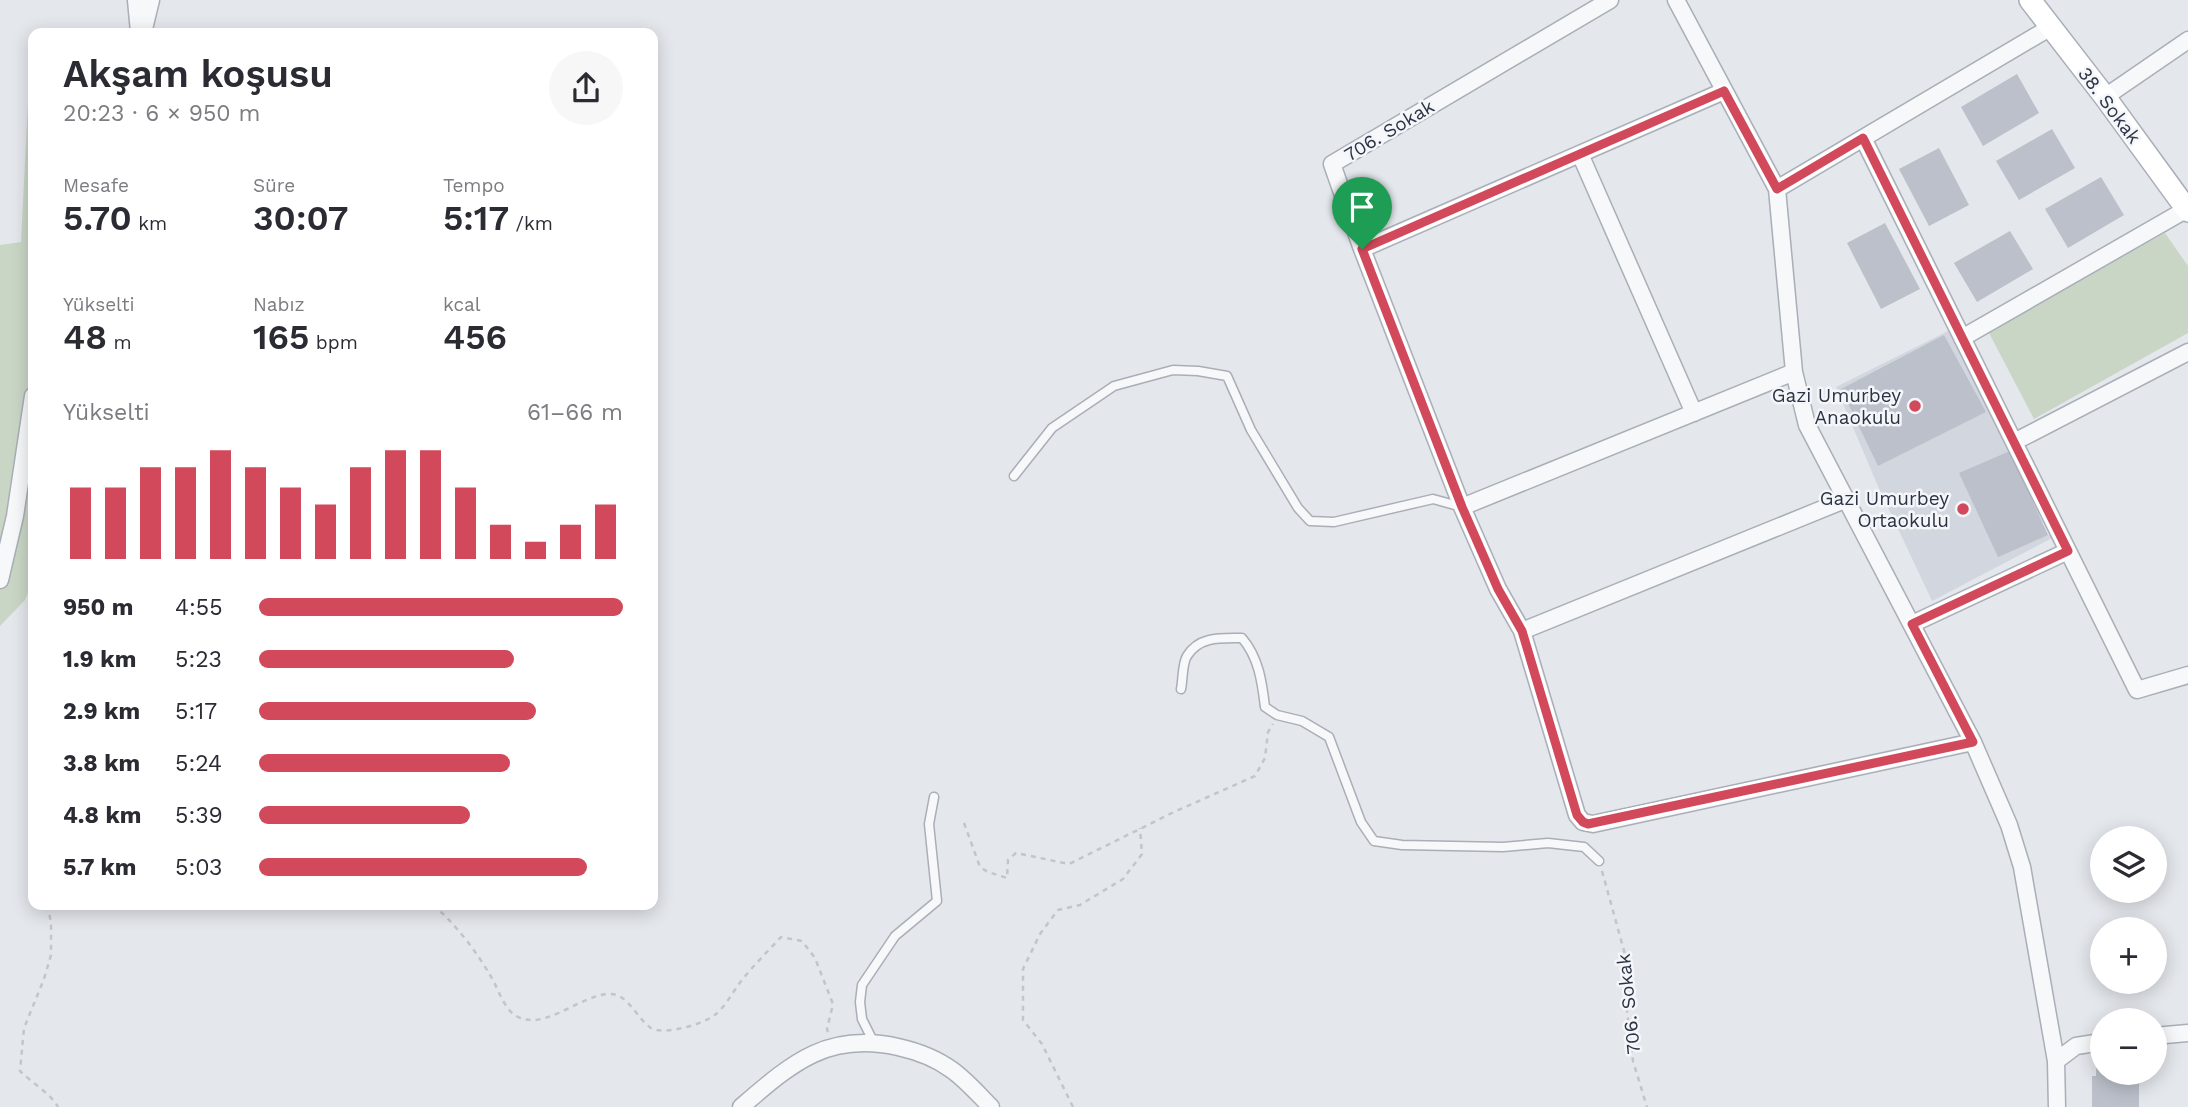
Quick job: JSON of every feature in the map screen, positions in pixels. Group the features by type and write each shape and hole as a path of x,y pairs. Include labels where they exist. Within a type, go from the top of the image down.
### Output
{"street":[{"path":"136,0 140,28"},
{"path":"143,28 151,0"},
{"name":"706. Sokak","path":"1610,0 1332,164 1462,507 1498,589 1522,631 1577,815 1588,824 1973,742"},
{"path":"1676,0 1777,189 1794,373 1807,425 1973,742 2009,825 2022,867 2056,1061 2057,1107"},
{"name":"38. Sokak","path":"2030,0 2188,210"},
{"path":"1777,189 2051,27"},
{"path":"2105,97 2188,40"},
{"path":"1362,249 1724,91"},
{"path":"1863,138 2137,690 2188,675"},
{"path":"1580,154 1694,413"},
{"path":"1962,338 2188,210"},
{"path":"2014,442 2188,352"},
{"path":"1462,507 1794,373"},
{"path":"0,580 15,516 28,429"},
{"path":"1522,631 1846,499"},
{"path":"1912,624 2068,551"},
{"path":"2167,1035 2188,1033"},
{"path":"741,1107 792,1065 833,1045 873,1041 913,1051 952,1070 991,1107"},
{"path":"2056,1061 2076,1046 2090,1044"}],"lane":[{"path":"1014,476 1052,428 1114,386 1173,370 1198,371 1227,376 1251,430 1298,508 1310,521 1334,522 1433,499 1462,507"},
{"path":"1181,689 1186,657 1200,642 1216,638 1242,638 1251,649 1259,668 1265,708 1278,715 1302,721 1329,737 1361,822 1374,841 1402,845 1503,847 1548,843 1584,847 1599,861"},
{"path":"873,1041 862,1018 862,985 895,936 937,901 929,824 934,797"}],"path":[{"path":"964,823 980,867 988,872 1007,878 1008,860 1016,853 1069,864 1140,828 1255,776 1265,758 1268,732 1278,715"},
{"path":"1073,1107 1042,1044 1023,1020 1023,969 1040,934 1058,910 1080,905 1123,879 1142,854 1140,828"},
{"name":"706. Sokak","path":"1599,861 1626,958 1626,1003 1633,1061 1647,1107"},
{"path":"49,910 51,955 24,1028 20,1071 54,1100 58,1107"},
{"path":"440,910 489,973 510,1011 523,1018 543,1020 586,1000 611,994 623,998 652,1029 665,1031 690,1026 716,1015 742,980 781,937 802,941 815,958 833,1003 827,1029 833,1045"}],"shaded area":[{"path":"1952,329 2048,535 2054,537 1932,601 1877,484 1836,387"}],"green space":[{"path":"28,103 28,592 25,600 0,626 0,245 21,242"},
{"path":"2165,233 2188,266 2188,333 2034,419 1988,331"}],"building":[{"path":"2017,74 2039,113 1983,146 1961,107"},
{"path":"2052,129 2075,168 2019,200 1996,161"},
{"path":"1939,148 1969,205 1929,226 1899,169"},
{"path":"2101,177 2124,215 2068,248 2045,209"},
{"path":"1885,223 1920,289 1881,309 1847,243"},
{"path":"2010,231 2033,269 1977,302 1954,263"},
{"name":"Gazi Umurbey Anaokulu","path":"1944,335 1986,412 1878,466 1841,389"},
{"path":"2010,451 2048,535 1998,557 1959,473"},
{"path":"2092,1085 2139,1085 2139,1107 2092,1107"}],"place":[{"name":"Gazi Umurbey Anaokulu","path":"1915,406"},
{"name":"Gazi Umurbey Ortaokulu","path":"1963,509"}],"route":[{"path":"1724,91 1777,189 1863,138 2068,551 1912,624 1973,742 1593,824 1583,822 1577,815 1522,631 1498,589 1462,507 1362,249 1724,91"}]}
